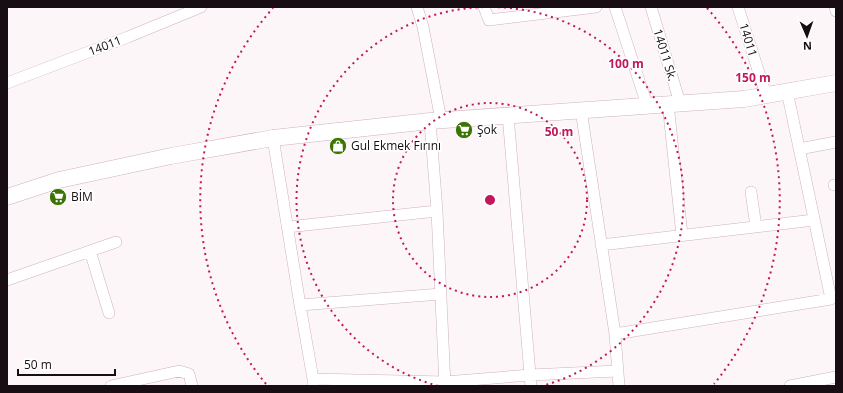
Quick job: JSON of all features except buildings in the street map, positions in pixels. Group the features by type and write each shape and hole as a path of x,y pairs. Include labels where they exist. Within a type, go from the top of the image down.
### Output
{"main road":[{"path":"7,197 59,180 171,156 273,138 435,120 744,99 836,83"}],"street":[{"name":"14011","path":"7,83 128,37 201,7"},
{"path":"417,7 423,27 435,120 437,211 445,384"},
{"path":"484,7 489,20 596,7"},
{"path":"615,7 647,105"},
{"name":"14011 Sk.","path":"651,7 674,103 682,236"},
{"name":"14011","path":"738,7 766,95"},
{"path":"835,7 836,11"},
{"path":"614,334 831,299 787,91"},
{"path":"581,110 614,334 619,386"},
{"path":"508,115 531,386"},
{"path":"273,138 313,383 445,384 530,375 617,371"},
{"path":"799,149 836,142"},
{"path":"752,192 756,227"},
{"path":"287,227 437,211"},
{"path":"601,244 814,220"},
{"path":"7,280 116,242"},
{"path":"90,251 109,313"},
{"path":"300,305 441,294"},
{"path":"111,386 179,371 189,374 192,386"},
{"path":"790,386 836,377"}],"place":[{"name":"Şok","path":"464,130"},
{"name":"Gul Ekmek Fırını","path":"338,146"},
{"name":"BİM","path":"58,197"}]}
